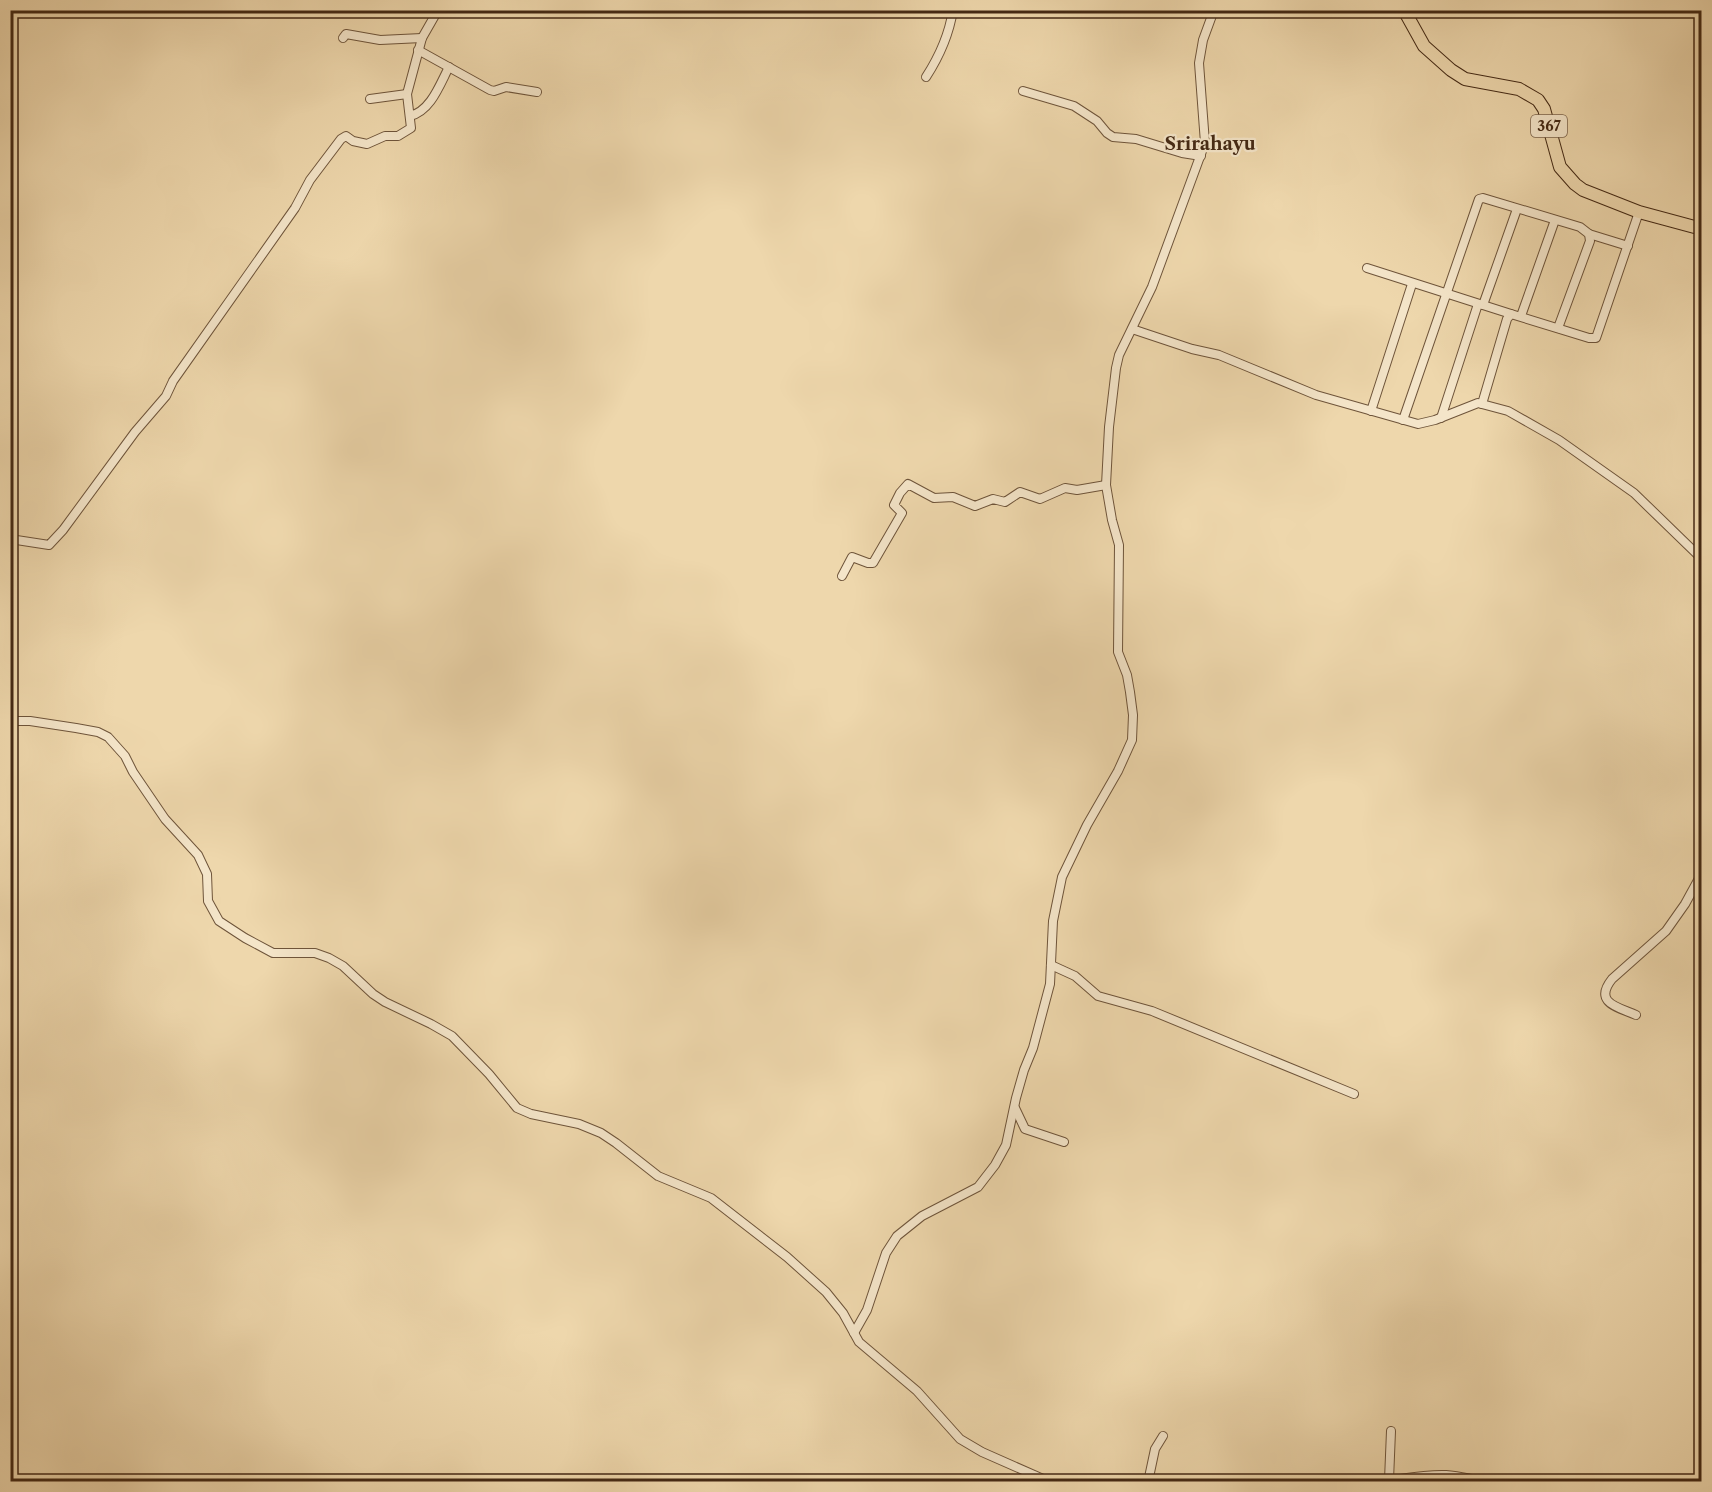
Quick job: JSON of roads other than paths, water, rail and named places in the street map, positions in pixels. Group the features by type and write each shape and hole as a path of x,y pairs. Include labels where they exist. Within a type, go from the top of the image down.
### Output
{"main road":[{"name":"367","path":"1404,10 1425,46 1451,70 1465,79 1519,89 1538,100 1544,109 1560,167 1575,184 1589,193 1640,212 1701,229"}],"street":[{"path":"10,539 49,545 63,531 135,432 166,396 185,364 295,208 310,180 341,139 346,136 364,145 385,136 398,136 411,128 407,94 422,38 438,10"},
{"path":"926,77 934,66 946,38 953,10"},
{"path":"854,1333 867,1310 881,1266 892,1243 902,1231 922,1216 978,1187 1006,1145 1024,1070 1033,1048 1050,984 1053,921 1062,877 1132,740 1133,715 1130,692 1127,675 1118,652 1119,544 1106,485 1109,427 1116,368 1124,342 1152,287 1205,143 1206,129 1199,63 1203,40 1214,10"},
{"path":"343,38 346,34 380,40 422,38"},
{"path":"418,50 494,91 506,87 537,92"},
{"path":"410,116 422,111 429,103 449,67"},
{"path":"1023,91 1074,106 1098,121 1113,137 1136,139 1182,153 1201,156"},
{"path":"370,99 407,94"},
{"path":"1403,420 1477,201 1483,198 1517,208 1628,246"},
{"path":"1441,418 1517,208"},
{"path":"1367,268 1588,338 1596,338 1640,212"},
{"path":"1521,316 1555,220"},
{"path":"1558,328 1590,241 1589,234"},
{"path":"1371,411 1412,284"},
{"path":"1482,404 1511,314"},
{"path":"1132,329 1192,349 1219,355 1316,394 1403,420 1418,423 1441,418 1479,403 1508,411 1559,440 1634,492 1701,559"},
{"path":"842,576 853,557 873,563 902,516 894,505 908,484 934,498 953,497 975,506 993,499 1005,502 1020,492 1041,499 1065,488 1077,490 1106,485"},
{"path":"10,721 76,728 98,732 108,737 125,756 133,772 165,819 198,855 207,874 208,901 219,921 273,953 315,953 329,958 343,966 372,994 452,1036 489,1074 517,1108 531,1114 579,1124 601,1133 658,1176 711,1198 772,1245 826,1292 843,1313 854,1333 872,1354 928,1401 960,1439 982,1452 1050,1482"},
{"path":"1636,1015 1608,1003 1605,998 1606,989 1612,979 1666,931 1685,904 1701,873"},
{"path":"1051,965 1075,976 1098,996 1160,1014 1354,1094"},
{"path":"1015,1107 1025,1129 1064,1143"},
{"path":"1389,1480 1391,1431"},
{"path":"1148,1482 1155,1449 1163,1436"},
{"path":"1375,1482 1427,1475 1447,1475 1471,1481 1488,1482"}],"district":[{"name":"Srirahayu","path":"1210,144"}]}
